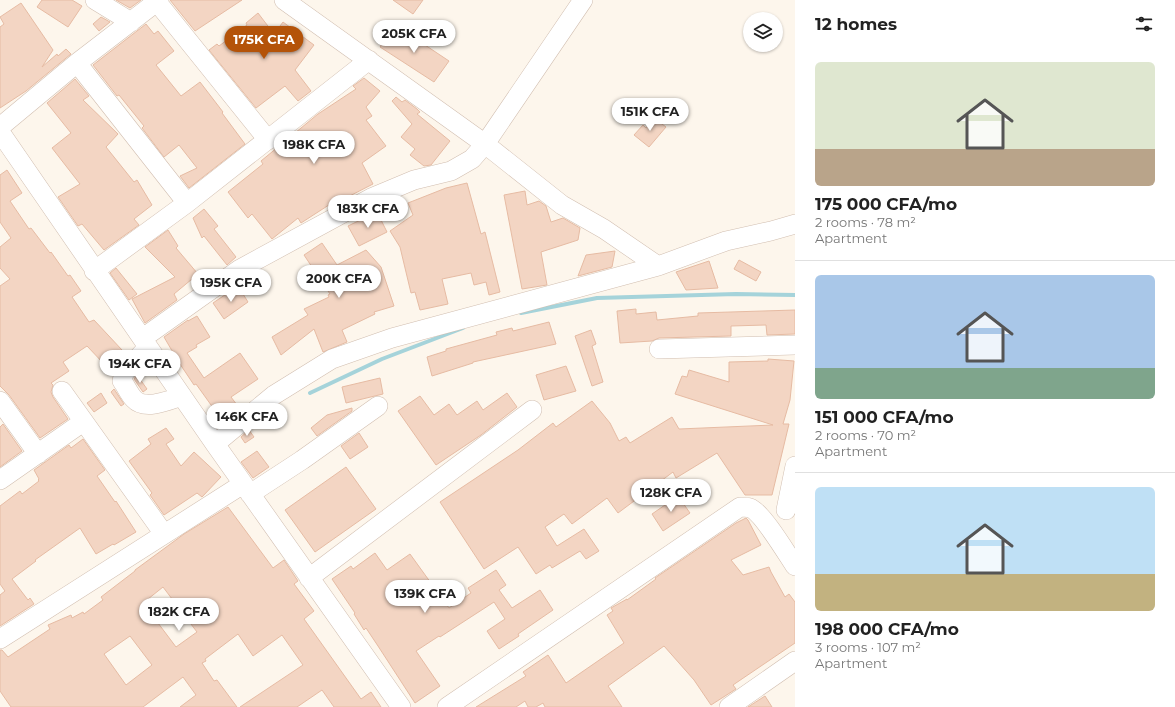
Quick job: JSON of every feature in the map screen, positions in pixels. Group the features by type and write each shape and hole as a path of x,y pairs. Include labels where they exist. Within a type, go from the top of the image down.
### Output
{"street":[{"path":"95,0 131,22"},
{"path":"284,0 485,144 562,205 604,229 658,266"},
{"path":"182,396 156,404 141,403 135,400 122,381 124,373 145,342 240,269 371,198 414,180 451,171 472,159 485,144 583,0"},
{"path":"0,127 77,63 158,1 268,140"},
{"path":"94,271 187,203 369,60"},
{"path":"77,63 187,203"},
{"path":"0,132 94,271 401,707"},
{"path":"215,444 274,395 332,359 392,338 658,266 726,241 795,224"},
{"path":"659,349 795,345"},
{"path":"62,391 164,534"},
{"path":"0,401 38,454"},
{"path":"0,639 164,534 302,460 378,406"},
{"path":"309,578 532,410"},
{"path":"0,480 83,422"},
{"path":"766,524 791,507 795,466"},
{"path":"447,707 740,507 750,508 756,512 795,566"},
{"path":"729,707 795,661"}],"building":[{"path":"42,0 72,0 82,6 68,27 37,7"},
{"path":"116,0 141,0 130,8"},
{"path":"170,0 242,0 195,31"},
{"path":"393,0 423,0 413,14"},
{"path":"21,3 53,50 42,67 57,54 58,56 66,49 71,54 26,91 0,108 0,27 4,24 0,17"},
{"path":"258,13 274,34 283,22 314,45 295,70 311,91 298,101 285,86 256,108 209,50 217,44 219,46 247,25 246,23"},
{"path":"101,17 110,22 99,31 93,24"},
{"path":"146,24 154,34 158,31 174,51 156,65 181,96 200,82 245,144 189,188 180,176 197,168 179,145 164,157 142,128 144,126 119,95 117,96 93,65"},
{"path":"395,25 449,61 434,82 380,47"},
{"path":"364,78 380,91 366,107 372,116 366,120 386,146 362,163 373,184 336,203 335,201 301,223 298,218 272,239 252,214 248,218 228,192 263,164 261,161 318,114 356,89 353,86"},
{"path":"75,79 89,96 83,100 118,134 106,147 134,182 137,180 152,205 134,219 139,225 104,250 82,224 78,226 58,197 80,184 52,148 71,133 47,103"},
{"path":"396,97 402,102 405,100 417,109 420,112 417,114 450,141 431,165 424,166 410,155 415,149 401,137 412,124 392,101"},
{"path":"654,118 666,127 649,147 634,135 643,125 646,128"},
{"path":"7,170 22,193 10,201 29,229 31,228 68,276 70,275 81,291 72,297 89,322 94,320 122,350 105,365 87,346 63,362 69,371 51,383 53,385 51,392 68,419 40,438 9,395 0,386 0,286 10,279 0,268 0,247 11,238 0,222 0,175"},
{"path":"467,183 481,234 485,232 500,292 489,295 486,282 474,285 471,273 442,279 448,304 420,310 415,292 411,293 400,247 390,231 413,215 408,203 446,188"},
{"path":"525,191 527,205 539,201 546,206 551,222 563,218 580,228 578,240 541,252 547,285 522,289 504,195"},
{"path":"204,209 218,226 214,229 236,257 227,265 204,236 202,238 193,218"},
{"path":"377,212 387,232 359,246 348,226"},
{"path":"168,230 178,246 176,248 198,274 174,294 177,300 145,323 132,299 175,277 145,247"},
{"path":"322,243 337,265 366,250 381,267 394,306 374,312 375,314 342,330 347,342 323,352 314,329 281,355 272,337 308,315 304,309 329,297 328,295 330,294 304,255"},
{"path":"615,251 612,267 578,276 586,255"},
{"path":"739,260 761,272 756,281 734,269"},
{"path":"709,261 718,288 686,290 676,272"},
{"path":"116,268 137,294 129,300 110,273"},
{"path":"238,286 248,302 224,319 213,303"},
{"path":"636,309 636,314 656,312 657,320 698,316 698,313 795,310 795,334 767,335 766,325 731,326 731,336 659,338 652,341 620,343 617,311"},
{"path":"197,316 210,337 196,345 197,347 187,353 204,378 240,353 258,379 231,397 240,409 224,423 196,384 194,385 164,337 188,320"},
{"path":"549,322 556,344 473,362 432,376 427,357 446,351 446,349 497,335 496,332 512,328 513,331"},
{"path":"591,330 596,344 592,346 603,382 592,386 575,336"},
{"path":"768,359 794,361 790,400 783,424 789,424 772,495 745,495 717,453 676,478 673,472 618,513 607,498 572,524 564,514 545,527 557,546 584,529 599,551 586,559 580,551 552,568 550,565 536,574 518,547 484,569 440,502 518,450 553,423 556,427 592,401 610,423 619,441 626,437 630,443 672,417 679,429 773,425 675,394 682,376 687,377 689,370 729,382 729,362 768,361"},
{"path":"566,366 576,391 544,400 536,375"},
{"path":"137,375 147,389 143,392 134,379"},
{"path":"380,378 383,394 346,403 342,387"},
{"path":"114,389 124,404 121,406 111,392"},
{"path":"101,393 107,403 94,412 87,403"},
{"path":"507,393 517,407 481,435 436,465 398,411 420,396 434,415 449,404 457,415 477,401 483,410"},
{"path":"352,408 352,411 317,436 311,428 327,415"},
{"path":"3,424 22,451 0,467 0,427"},
{"path":"166,428 174,439 166,444 181,466 194,452 221,477 202,497 197,493 164,515 150,495 152,493 129,461 151,444 148,439"},
{"path":"249,430 254,437 245,443 241,437"},
{"path":"359,433 368,447 350,459 341,446"},
{"path":"83,439 105,470 97,476 115,502 116,501 136,532 96,554 80,528 35,560 36,561 12,579 28,600 30,598 34,604 0,626 0,595 5,591 0,584 0,506 20,491 22,494 39,481 34,470 69,445 71,448"},
{"path":"257,451 269,467 253,478 241,462"},
{"path":"346,467 376,509 315,552 285,510"},
{"path":"678,496 690,513 663,531 652,514"},
{"path":"228,507 273,568 284,560 298,581 294,584 314,611 304,619 361,699 371,692 381,707 334,707 322,690 297,707 240,707 303,665 282,635 253,656 238,634 205,659 206,661 202,663 214,681 217,680 237,707 180,707 196,695 183,677 143,707 11,707 0,691 0,650 2,650 8,657 50,629 48,625 71,615 72,618 83,612 84,614 103,600 101,597 184,534","holes":["163,587 197,632 176,647 143,603","130,636 152,665 126,685 104,654"]},
{"path":"746,518 761,545 731,560 743,575 769,567 785,597 789,594 795,602 795,643 733,685 736,689 711,705 694,680 664,646 608,686 622,707 545,707 543,703 536,707 528,707 525,701 516,707 476,707 526,676 523,672 548,655 566,683 624,643 607,615 613,611 611,608 627,600 656,579 655,578 736,523"},
{"path":"375,553 387,570 410,554 449,608 471,593 468,588 496,570 506,585 499,590 512,608 540,590 553,610 499,649 487,631 505,619 494,602 416,651 440,686 415,703 366,628 364,630 354,614 355,613 332,579 351,566 353,569"},
{"path":"765,696 772,707 748,707"}],"waterway":[{"path":"521,313 597,298 736,294 795,295"},
{"path":"310,393 382,359 463,328"}]}
